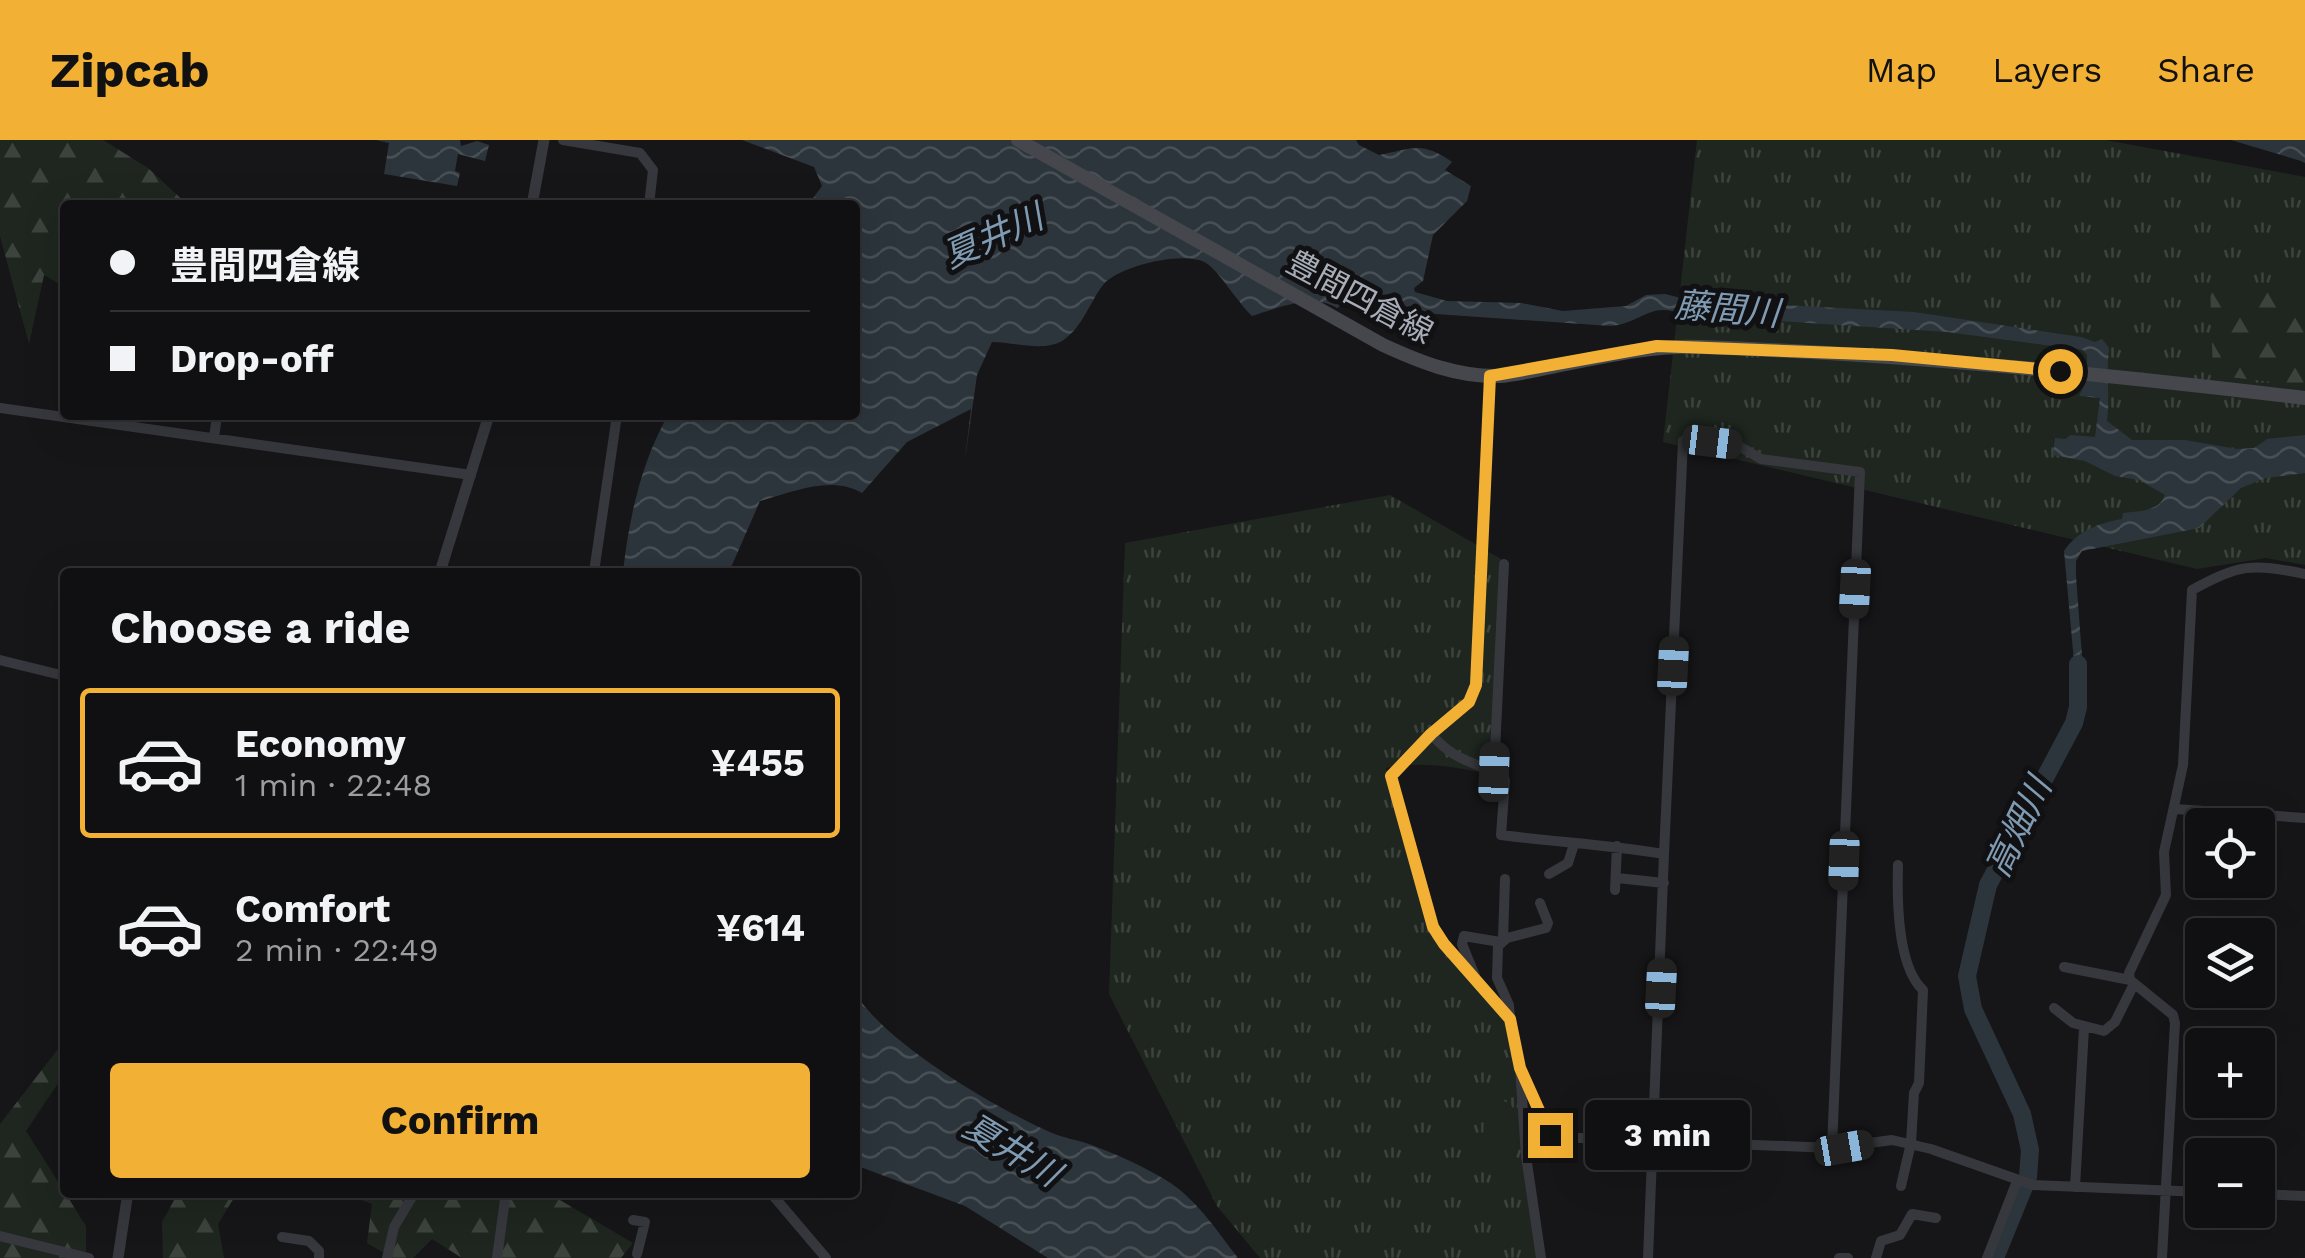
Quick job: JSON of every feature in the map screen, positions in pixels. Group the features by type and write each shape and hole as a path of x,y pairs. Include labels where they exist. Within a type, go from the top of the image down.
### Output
{"main road":[{"name":"豊間四倉線","path":"1018,140 1422,363 1490,376 1657,346 1892,355 2305,398"}],"street":[{"path":"533,200 544,140"},
{"path":"563,140 640,153 653,170 650,200"},
{"path":"1490,376 1476,685 1469,702 1391,776 1433,927 1510,1019"},
{"path":"0,408 60,416"},
{"path":"86,420 470,475"},
{"path":"214,438 216,420"},
{"path":"441,568 488,420"},
{"path":"595,568 617,420"},
{"path":"1648,1258 1683,441 1739,446 1761,459 1860,472 1832,1148"},
{"path":"1494,772 1504,564"},
{"path":"2054,1008 2084,1028 2104,1031 2115,1022 2132,982 2130,966 2166,895 2163,862 2183,765 2192,590 2237,568 2259,566 2305,574"},
{"path":"0,660 60,675"},
{"path":"1431,734 1454,757 1505,780 1501,835 1664,854"},
{"path":"2175,809 2305,818"},
{"path":"1549,874 1568,863 1574,844"},
{"path":"1617,846 1616,884 1664,883"},
{"path":"1898,865 1897,898 1910,976 1923,990 1918,1083 1901,1186"},
{"path":"1505,880 1496,978 1509,1005 1520,1068 1526,1156 1541,1258"},
{"path":"1475,977 1474,966 1462,944 1464,936 1502,940 1546,928 1548,923 1540,903"},
{"path":"2064,966 2132,982 2173,1015 2162,1258"},
{"path":"2075,1187 2084,1028"},
{"path":"1520,1068 1550,1135 1832,1148 1892,1140 2024,1182 2185,1192"},
{"path":"1987,1258 2024,1182"},
{"path":"2275,1195 2305,1196"},
{"path":"118,1258 127,1198"},
{"path":"387,1258 394,1227 411,1198"},
{"path":"497,1258 505,1198"},
{"path":"775,1198 826,1258"},
{"path":"1876,1258 1881,1242 1900,1234 1906,1212 1936,1218"},
{"path":"634,1220 645,1222 640,1257"},
{"path":"0,1236 89,1258"},
{"path":"282,1238 309,1241 319,1250 320,1258"},
{"path":"1839,1258 1848,1258"}],"green space":[{"path":"0,140 103,140 148,168 183,200 60,200 60,284 44,275 29,344 0,236"},
{"path":"1697,140 2105,140 2305,177 2305,565 2266,558 2197,569 1663,442"},
{"path":"2210,283 2305,295 2305,386 2213,375"},
{"path":"1390,495 1501,559 1490,775 1438,766 1386,768 1433,927 1511,1015 1534,1211 1545,1258 1260,1258 1217,1206 1109,994 1125,543"},
{"path":"60,1046 60,1080 26,1131 60,1185 60,1198 68,1198 86,1226 86,1258 0,1258 0,1124"},
{"path":"1496,1099 1510,1103 1518,1127 1515,1155 1506,1167 1492,1164 1484,1139 1486,1111"},
{"path":"175,1198 234,1198 218,1224 224,1258 163,1258 162,1222"},
{"path":"356,1198 556,1198 633,1243 621,1258 462,1258 432,1239 413,1258 393,1258 367,1243 372,1204"}],"water":[{"path":"376,140 460,140 461,146 477,141 489,145 485,161 458,154 457,186 384,174 389,143"},
{"path":"742,140 1356,140 1379,155 1424,149 1452,162 1445,170 1471,186 1467,201 1433,235 1423,281 1414,288 1415,292 1447,301 1521,303 1563,311 1626,306 1646,295 1665,294 1689,300 1914,312 2095,342 2102,339 2109,348 2107,421 2132,440 2185,440 2237,449 2254,448 2267,439 2305,435 2305,473 2266,478 2241,488 2199,528 2082,551 2076,561 2076,576 2084,683 2076,684 2064,551 2089,529 2122,519 2123,513 2153,508 2165,495 2139,480 2115,476 2085,461 2053,455 2055,438 2095,437 2100,398 2079,396 2087,379 2087,355 2083,350 1947,332 1684,315 1663,310 1611,326 1421,313 1398,303 1383,307 1348,302 1337,308 1306,302 1252,316 1211,267 1196,259 1183,258 1137,266 1111,278 1062,341 1037,346 992,342 977,375 965,459 971,409 907,442 862,493 825,485 760,501 731,568 624,568 638,491 666,420 860,420 860,200 812,200 822,186 814,167"},
{"path":"2231,140 2305,140 2305,163 2301,161"},
{"name":"夏井川","path":"860,1000 891,1033 974,1092 1052,1133 1110,1152 1172,1184 1199,1209 1238,1258 1048,1258 965,1206 860,1167"}],"waterway":[{"name":"高畑川","path":"1995,1258 2028,1177 2030,1150 2022,1114 1973,1009 1967,976 1988,885 2074,723 2078,664"}],"route":[{"path":"1550,1135 1520,1068 1510,1019 1433,927 1391,776 1474,694 1490,376 1657,346 1892,355 2060,371"}],"water label":[{"name":"藤間川","path":"1727,309"}]}
